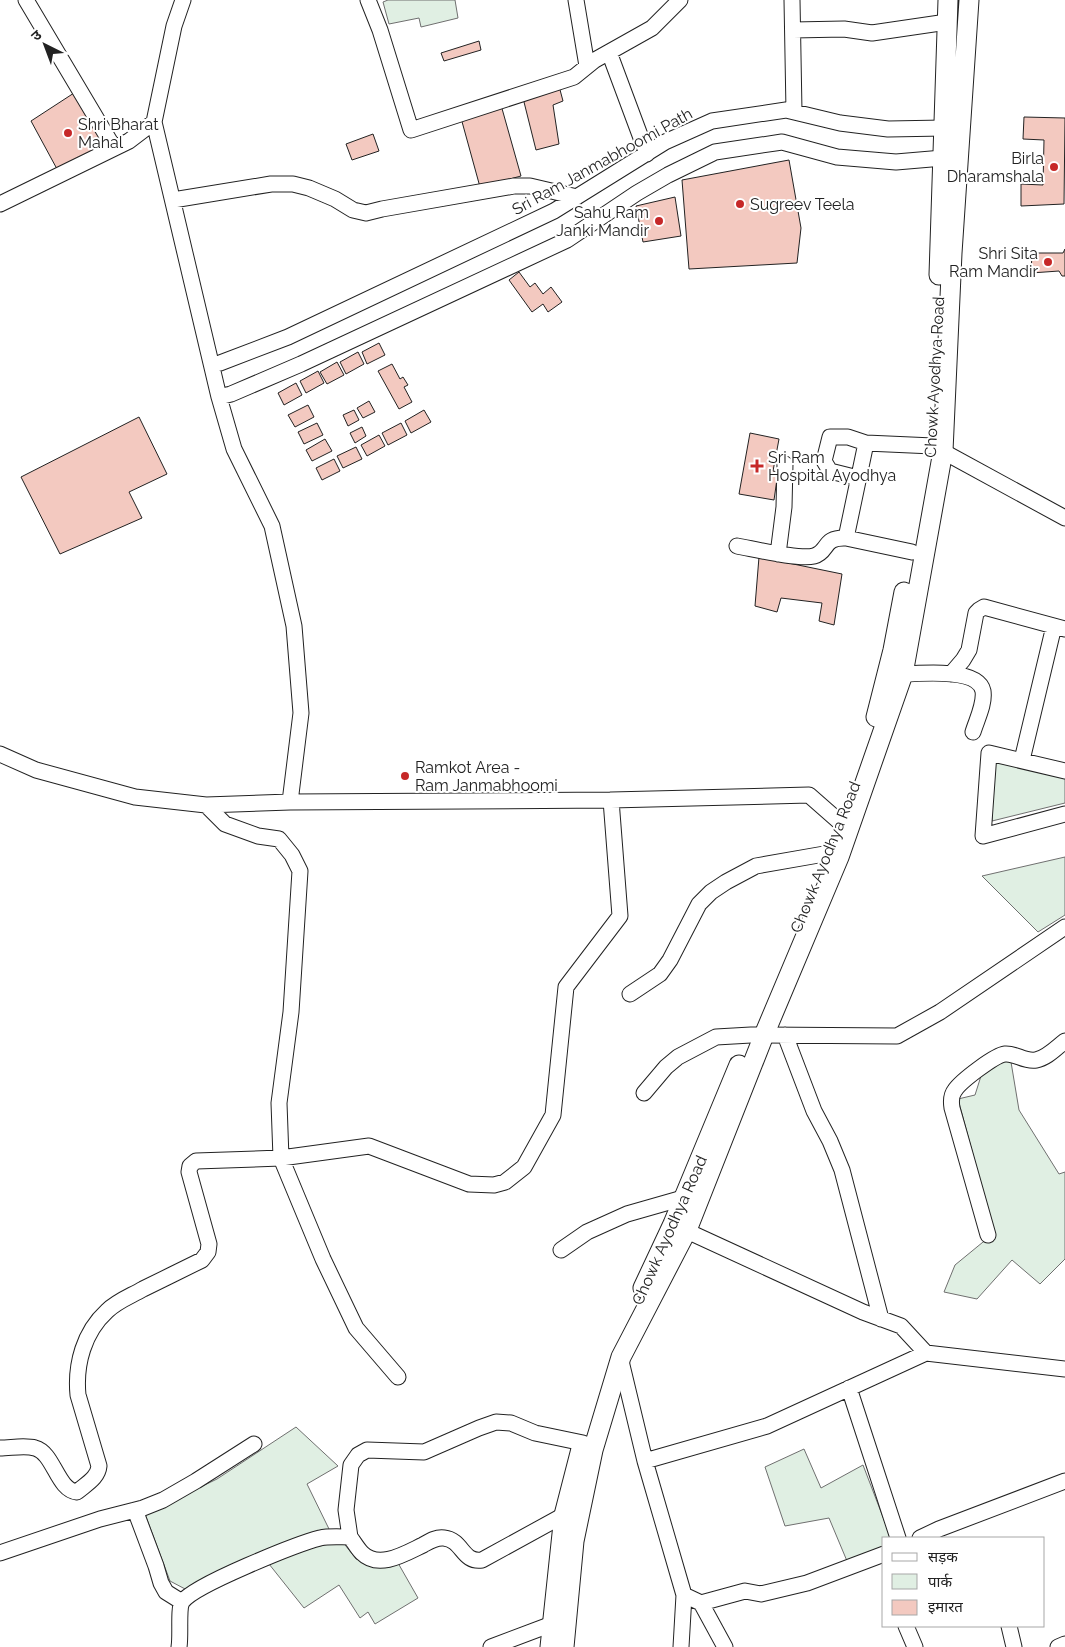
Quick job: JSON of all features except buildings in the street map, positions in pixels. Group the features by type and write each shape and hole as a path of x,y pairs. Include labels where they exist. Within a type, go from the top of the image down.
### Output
{"main road":[{"name":"Chowk Ayodhya Road","path":"550,1647 564,1515 583,1443 619,1351 680,1227 683,1198 758,1035 842,824 871,736 895,675 894,650 912,552 938,449 948,0"},
{"path":"680,1227 758,1035 839,857 895,675 938,449 969,0"},
{"path":"564,1647 574,1542 593,1450 619,1351"}],"street":[{"path":"26,0 114,148"},
{"path":"183,0 174,26 154,122 219,397 234,449 275,535 294,626 301,713 290,802"},
{"path":"368,0 380,30 411,130 574,76 609,52 652,28 680,0"},
{"path":"576,0 587,66"},
{"path":"792,0 794,112"},
{"path":"793,30 844,29 872,33 948,22"},
{"path":"609,52 647,154"},
{"name":"Sri Ram Janmabhoomi Path","path":"212,364 220,363 288,337 554,211 665,142 712,120 786,110 840,123 888,129 944,128"},
{"path":"0,204 129,141 154,122"},
{"path":"219,397 231,394 301,364 566,240 637,193 668,175 715,152 782,142 837,157 896,162 943,158"},
{"path":"173,200 272,184 293,184 309,188 353,210 366,213 514,186 530,186 577,197"},
{"path":"858,478 830,471 824,461 830,437 848,437 866,443 938,449 1065,518"},
{"path":"846,538 866,443"},
{"path":"778,554 784,507 785,464"},
{"path":"737,546 778,554 814,556 823,550 831,540 846,538 912,552"},
{"path":"951,674 969,650 978,610 984,608 1059,628 1022,760"},
{"path":"895,675 933,672 967,676 978,682 982,688 983,698 973,732"},
{"path":"1065,771 990,752 983,836 1065,814"},
{"path":"0,754 36,770 134,797 206,805 290,802 611,800 809,796 842,824"},
{"path":"0,1448 30,1447 42,1450 66,1487 74,1492 77,1492 98,1473 99,1466 78,1395 77,1384 81,1356 87,1338 99,1319 115,1304 202,1260 208,1252 209,1244 189,1172 190,1166 196,1161 281,1158 369,1146 457,1180 482,1186 506,1182 524,1167 552,1115 566,987 620,916 611,800"},
{"path":"206,805 225,824 258,836 279,839 292,855 300,871 291,1012 279,1103 281,1158 323,1259 356,1328 398,1377"},
{"path":"630,994 660,974 670,960 699,904 711,892 756,866 830,853"},
{"path":"644,1093 678,1057 716,1037 758,1035 897,1036 940,1012 1065,926"},
{"path":"785,1035 814,1112 830,1141 842,1170 882,1318"},
{"path":"988,1235 952,1108 951,1099 953,1091 983,1066 1003,1054 1034,1060 1047,1056 1065,1041"},
{"path":"561,1250 587,1232 627,1214 683,1198"},
{"path":"680,1227 863,1312 901,1326 926,1353"},
{"path":"619,1351 645,1461 684,1595 681,1647"},
{"path":"645,1461 767,1426 926,1353 1065,1369"},
{"path":"849,1388 898,1537"},
{"path":"564,1515 482,1560 474,1561 454,1540 437,1538 394,1559 380,1560 363,1554 350,1537 346,1510 351,1465 358,1455 367,1450 424,1452 496,1422 511,1423 536,1433 583,1443"},
{"path":"0,1553 163,1500 254,1444"},
{"path":"925,1537 941,1534 1065,1480"},
{"path":"135,1510 156,1566 160,1583 166,1592 182,1602"},
{"path":"179,1647 181,1634 179,1608 182,1602 190,1595 228,1575 296,1546 322,1538 350,1537"},
{"path":"701,1603 745,1591 761,1594 807,1583 882,1558"},
{"path":"684,1595 701,1603 725,1647"},
{"path":"491,1647 552,1624"},
{"path":"906,1627 915,1647"},
{"path":"1009,1627 1014,1647"},
{"path":"1058,1647 1065,1644"}],"green space":[{"path":"388,0 455,0 458,18 421,27 419,18 389,24 383,2"},
{"path":"993,758 1065,778 1065,803 992,821"},
{"path":"1065,857 1065,915 1038,932 982,876"},
{"path":"1002,1060 1011,1062 1019,1110 1059,1174 1065,1172 1065,1259 1040,1284 1012,1260 977,1299 944,1292 955,1265 994,1233 958,1099 975,1095 981,1076"},
{"path":"296,1427 338,1466 307,1484 330,1531 187,1590 170,1581 145,1514 217,1479"},
{"path":"804,1449 821,1488 863,1465 891,1537 882,1537 882,1548 847,1561 829,1518 785,1526 765,1467"},
{"path":"342,1541 356,1559 369,1562 398,1563 418,1598 375,1624 368,1612 360,1618 339,1585 304,1608 269,1564 310,1548"}],"place":[{"name":"Shri Bharat Mahal","path":"68,133"},
{"name":"Birla Dharamshala","path":"1054,167"},
{"name":"Sugreev Teela","path":"740,204"},
{"name":"Sahu Ram Janki Mandir","path":"659,221"},
{"name":"Shri Sita Ram Mandir","path":"1048,262"},
{"name":"Sri Ram Hospital Ayodhya","path":"757,466"},
{"name":"Ramkot Area - Ram Janmabhoomi","path":"405,776"}]}
